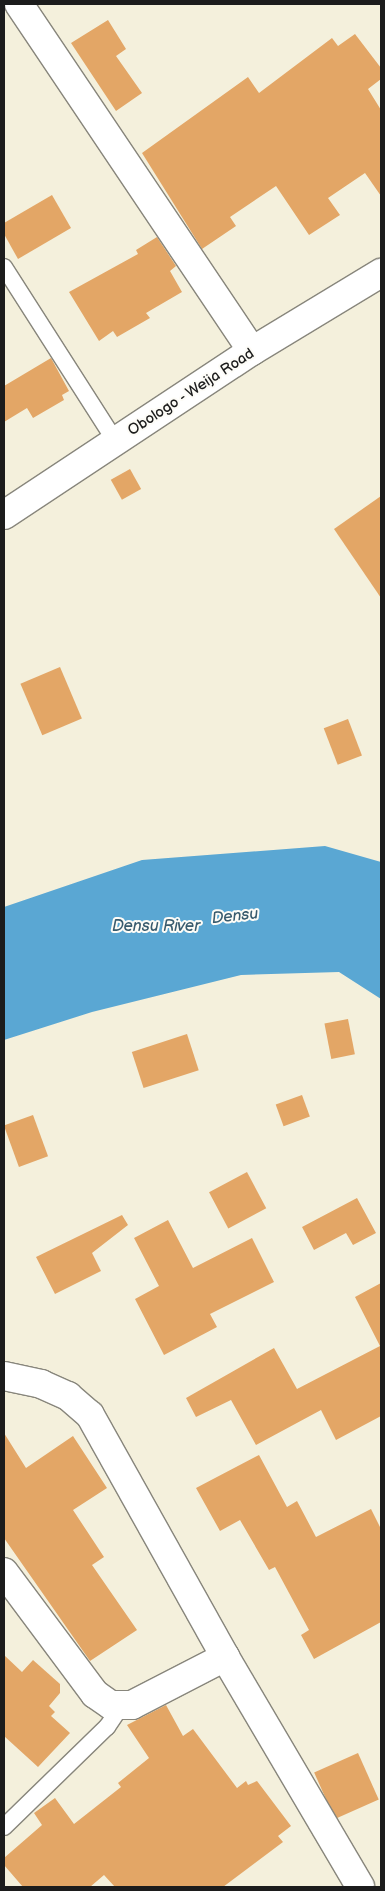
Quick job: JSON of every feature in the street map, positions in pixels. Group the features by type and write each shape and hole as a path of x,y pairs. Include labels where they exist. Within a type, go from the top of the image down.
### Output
{"street":[{"path":"19,4 252,352"},
{"name":"Obologo - Weija Road","path":"4,515 252,352 381,273"},
{"path":"4,1376 41,1384 68,1396 90,1415 226,1657 367,1884"},
{"path":"4,1572 95,1694 111,1705 132,1705 226,1657"}],"lane":[{"path":"4,268 116,442"},
{"path":"4,1827 107,1728 122,1705"}],"water":[{"name":"Densu River","path":"325,846 381,862 381,999 339,972 241,975 92,1012 4,1040 4,907 142,860"}],"building":[{"path":"108,20 126,49 116,56 142,93 116,111 71,43"},
{"path":"355,34 381,68 381,79 368,89 381,110 381,196 365,173 328,198 340,215 309,235 276,186 230,217 236,226 202,249 142,153 248,77 259,93 332,38 338,46"},
{"path":"52,195 71,228 18,259 4,234 4,223"},
{"path":"157,237 176,266 170,271 182,292 146,313 150,318 117,337 113,331 99,341 69,292 138,254 136,250"},
{"path":"51,358 69,391 62,395 64,400 33,418 27,408 4,422 4,386"},
{"path":"130,469 141,489 122,500 111,480"},
{"path":"381,496 381,598 334,529"},
{"path":"60,667 82,719 42,735 20,684"},
{"path":"348,719 362,755 338,765 324,728"},
{"path":"348,1019 355,1054 331,1059 324,1024"},
{"path":"187,1034 199,1070 144,1088 132,1052"},
{"path":"302,1095 310,1117 284,1126 276,1105"},
{"path":"33,1115 48,1156 19,1167 4,1126"},
{"path":"247,1172 266,1208 228,1228 209,1192"},
{"path":"357,1198 376,1233 353,1245 346,1233 314,1250 302,1227"},
{"path":"122,1215 128,1225 92,1253 101,1271 55,1294 36,1257"},
{"path":"168,1220 193,1268 252,1238 274,1282 210,1314 217,1327 164,1355 135,1299 159,1286 134,1238"},
{"path":"381,1283 381,1416 336,1440 321,1410 256,1445 231,1400 196,1417 186,1398 274,1348 297,1389 380,1346 355,1297"},
{"path":"4,1433 26,1468 73,1436 107,1488 73,1510 104,1557 92,1565 137,1630 90,1661 4,1538"},
{"path":"259,1455 287,1507 297,1501 316,1537 371,1509 381,1529 381,1622 314,1659 301,1635 309,1630 275,1567 269,1570 240,1520 220,1531 196,1488"},
{"path":"4,1655 22,1672 33,1660 60,1684 60,1693 49,1706 55,1712 51,1716 70,1733 38,1767 4,1736"},
{"path":"166,1705 183,1736 193,1729 237,1788 246,1781 248,1785 257,1781 291,1826 278,1836 283,1842 223,1887 115,1887 104,1875 90,1887 23,1887 4,1865 4,1858 42,1825 34,1813 55,1798 74,1824 121,1787 118,1783 149,1758 127,1725"},
{"path":"358,1753 379,1800 335,1819 314,1773"}],"water label":[{"name":"Densu","path":"235,917"}]}
